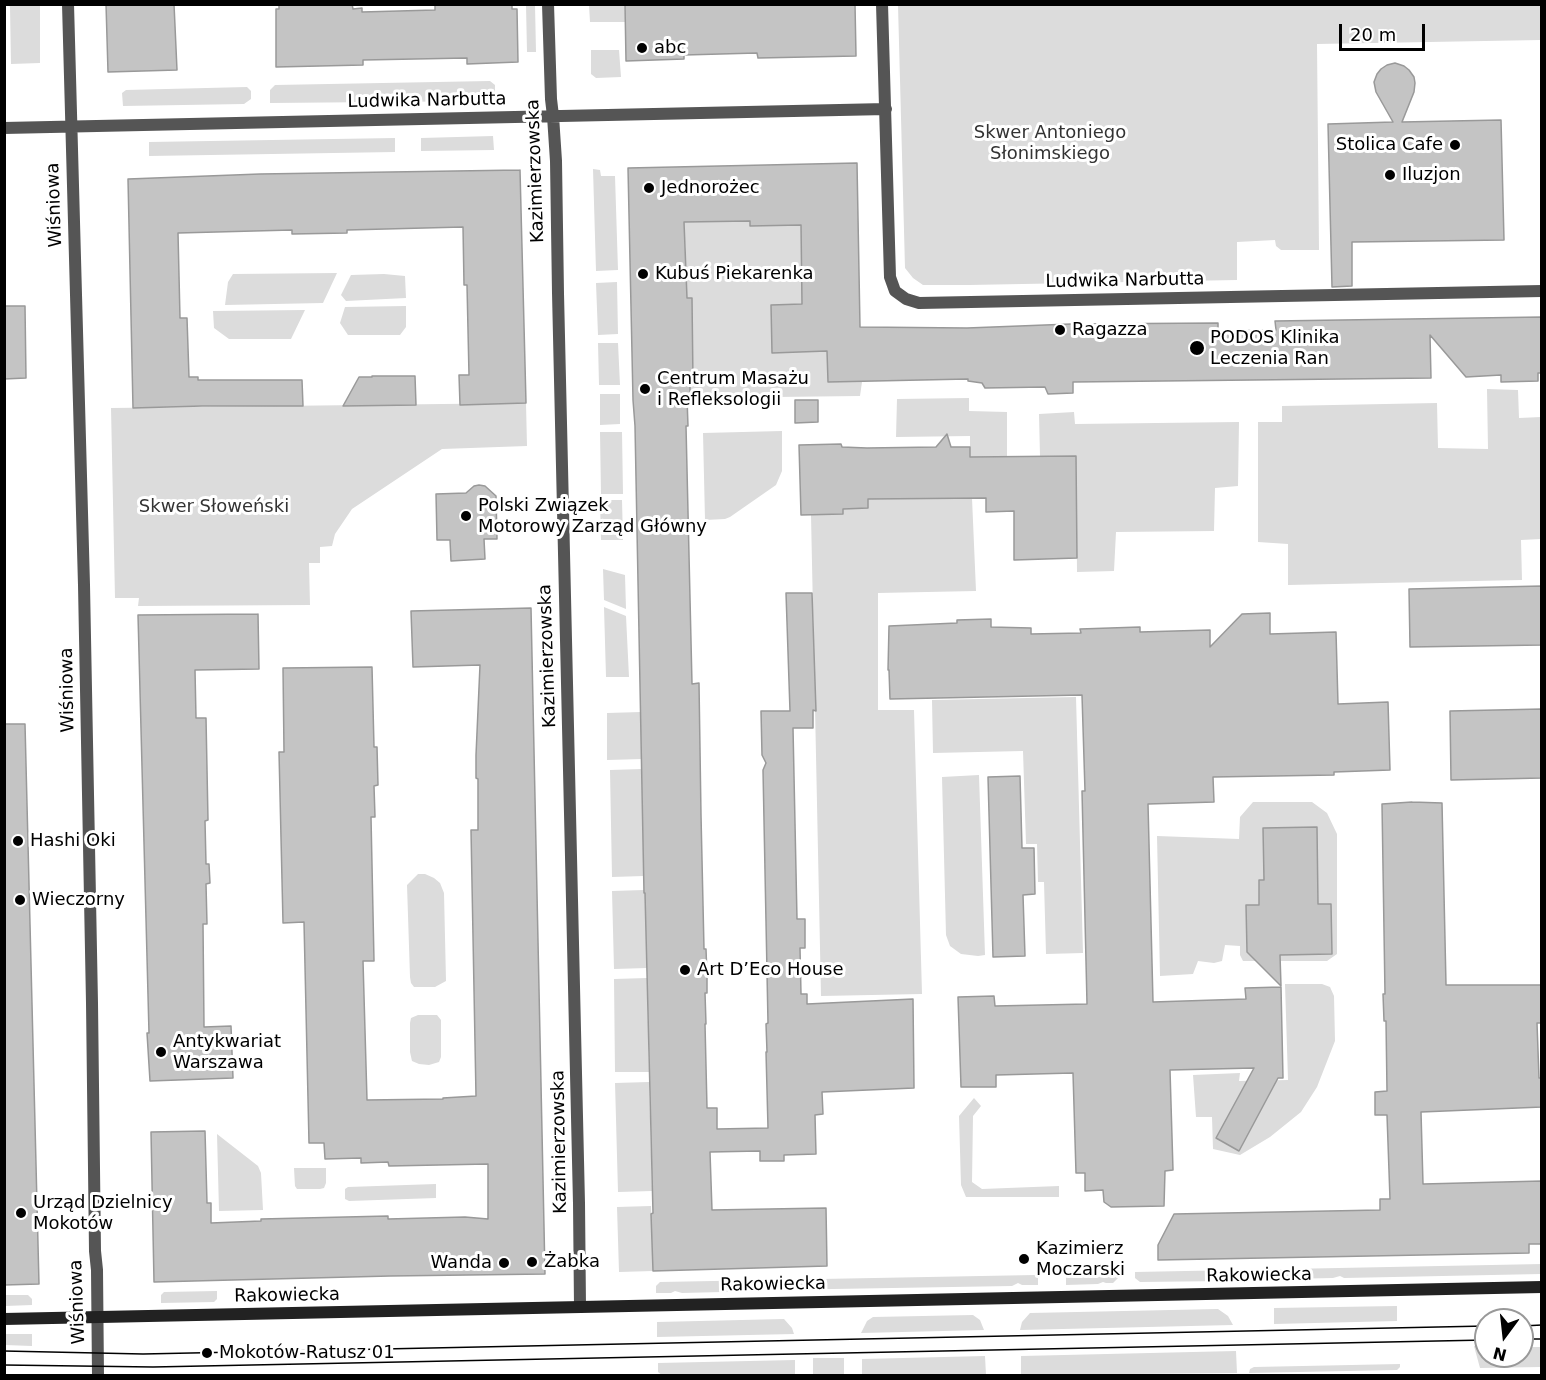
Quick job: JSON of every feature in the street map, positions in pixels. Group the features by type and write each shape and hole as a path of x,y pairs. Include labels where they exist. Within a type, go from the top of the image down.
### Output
{"street":[{"name":"Wiśniowa","path":"68,4 84,608 98,1376"},
{"name":"Kazimierzowska","path":"548,4 551,99 556,160 580,1307"},
{"name":"Ludwika Narbutta","path":"882,4 890,277 895,291 906,299 919,303 1542,291"},
{"name":"Ludwika Narbutta","path":"4,128 886,109"},
{"name":"Rakowiecka","path":"4,1319 1542,1287"}],"green space":[{"path":"9,5 40,5 40,63 11,64"},
{"path":"526,5 535,5 536,52 527,52"},
{"path":"589,5 625,5 625,22 590,22"},
{"name":"Skwer Antoniego Słonimskiego","path":"898,5 1541,5 1541,40 1317,44 1319,250 1281,250 1276,246 1275,240 1237,242 1237,280 923,285 905,268"},
{"path":"591,50 619,50 621,77 596,78 591,74"},
{"path":"490,81 495,85 495,101 270,103 270,90 275,85"},
{"path":"247,87 251,91 251,99 244,104 123,106 122,93 126,90"},
{"path":"493,136 494,150 421,151 421,138"},
{"path":"395,138 395,152 149,156 149,142"},
{"path":"593,169 600,170 601,176 615,176 618,270 596,271"},
{"path":"687,216 690,222 750,221 750,226 801,225 802,306 773,305 771,308 772,352 811,352 821,344 827,352 828,382 862,382 860,396 690,398 690,383 693,382 692,298 687,298 685,239 680,238 679,226"},
{"path":"337,273 323,303 225,305 228,282 233,274"},
{"path":"351,275 405,276 406,298 346,301 341,295"},
{"path":"617,282 618,334 598,335 596,283"},
{"path":"406,306 406,327 400,335 348,335 340,323 345,307"},
{"path":"305,310 291,339 229,339 214,328 213,311"},
{"path":"598,343 618,343 620,385 599,385"},
{"path":"1487,389 1518,390 1519,418 1541,417 1541,539 1521,540 1522,580 1288,585 1288,544 1258,542 1258,422 1282,422 1282,406 1437,403 1438,448 1488,449"},
{"path":"600,394 620,394 620,424 600,425"},
{"path":"969,398 969,411 1007,412 1007,459 970,458 970,436 896,437 897,399"},
{"name":"Skwer Słoweński","path":"526,403 527,446 442,449 352,509 335,534 332,546 320,547 320,563 309,563 310,605 138,606 139,598 115,598 111,408"},
{"path":"1074,412 1075,424 1239,422 1238,486 1215,488 1214,531 1116,532 1114,571 1077,572 1076,456 1040,456 1039,414"},
{"path":"782,431 782,471 776,485 730,517 705,520 703,433"},
{"path":"600,432 622,432 623,494 601,494"},
{"path":"972,498 976,591 878,593 878,710 914,710 922,994 821,996 811,515 842,514 843,509 868,508 868,499"},
{"path":"600,500 622,500 623,540 601,540"},
{"path":"603,569 625,575 626,609 604,600"},
{"path":"604,607 626,616 629,677 606,677"},
{"path":"1076,697 1083,953 1046,954 1044,882 1038,882 1037,844 1026,844 1023,751 933,753 932,700"},
{"path":"641,712 642,759 607,760 607,713"},
{"path":"642,769 644,876 612,877 610,770"},
{"path":"979,775 985,955 978,956 961,954 950,946 946,935 942,777"},
{"path":"1253,802 1312,802 1327,813 1337,834 1337,954 1327,961 1243,961 1240,946 1225,945 1222,961 1214,963 1198,961 1193,974 1160,976 1157,836 1239,839 1240,817"},
{"path":"418,874 434,878 440,883 444,893 446,981 435,987 414,987 410,977 407,885"},
{"path":"644,890 647,968 614,969 612,891"},
{"path":"647,978 649,1072 615,1072 614,979"},
{"path":"1285,984 1322,984 1330,987 1334,996 1335,1041 1317,1087 1301,1112 1270,1137 1240,1155 1213,1149 1212,1117 1196,1117 1193,1075 1240,1073 1239,1081 1288,1080"},
{"path":"418,1015 437,1015 441,1020 439,1062 429,1065 412,1061 410,1023 411,1018"},
{"path":"649,1082 652,1191 618,1192 615,1083"},
{"path":"974,1098 981,1106 973,1116 972,1182 982,1189 1059,1186 1059,1197 966,1197 961,1185 959,1116"},
{"path":"217,1134 258,1166 261,1173 263,1210 219,1211"},
{"path":"294,1168 326,1168 324,1188 297,1189"},
{"path":"436,1184 436,1198 349,1201 345,1199 345,1189 348,1187"},
{"path":"651,1206 653,1271 619,1272 617,1207"},
{"path":"1542,1264 1541,1274 1344,1278 1340,1276 1140,1282 1135,1278 1135,1272"},
{"path":"1118,1272 1118,1278 1113,1283 1066,1285 1066,1276 1069,1273"},
{"path":"1035,1275 1038,1277 1038,1285 1018,1283 1012,1286 773,1290 766,1288 762,1291 656,1293 656,1286 660,1282"},
{"path":"217,1291 217,1299 214,1302 161,1303 161,1295 164,1292"},
{"path":"5,1295 28,1295 32,1299 32,1305 5,1306"},
{"path":"1397,1306 1397,1321 1274,1324 1274,1308"},
{"path":"1218,1309 1228,1316 1233,1325 1020,1330 1022,1322 1030,1313"},
{"path":"973,1315 980,1320 984,1330 861,1333 867,1321 873,1317"},
{"path":"784,1319 794,1334 657,1337 657,1322"},
{"path":"5,1334 32,1334 32,1346 5,1345"},
{"path":"1534,1347 1541,1347 1541,1367 1534,1367"},
{"path":"1236,1351 1237,1373 1021,1375 1021,1356"},
{"path":"985,1356 986,1375 862,1375 862,1359"},
{"path":"813,1358 844,1358 844,1375 813,1375"},
{"path":"795,1360 795,1375 663,1376 658,1372 658,1363"},
{"path":"1400,1364 1397,1370 1249,1373 1254,1367"}],"building":[{"path":"106,4 174,4 177,70 108,72"},
{"path":"279,4 352,4 353,9 362,8 362,12 435,10 435,4 512,4 512,9 517,9 518,62 467,64 467,58 363,60 363,65 276,67 276,9 279,9"},
{"path":"625,4 855,4 856,56 758,58 757,53 684,55 684,59 626,61"},
{"path":"1395,63 1409,70 1415,83 1414,92 1402,122 1501,120 1504,240 1352,242 1352,286 1332,287 1328,124 1393,122 1376,92 1374,82 1381,69"},
{"path":"857,163 860,327 967,328 1071,324 1218,323 1218,331 1276,330 1275,321 1542,317 1542,373 1538,373 1538,381 1501,382 1501,375 1466,377 1430,335 1431,378 1073,382 1073,393 1048,394 1045,387 985,388 982,383 968,381 968,379 828,382 827,351 772,353 771,305 802,304 801,225 750,226 750,221 684,222 687,298 692,298 693,382 690,384 690,398 687,398 688,426 686,426 692,684 699,683 704,949 706,949 707,976 705,1024 707,1108 717,1108 717,1129 768,1128 763,770 766,763 762,755 761,711 790,711 786,593 812,593 816,711 813,710 813,728 793,728 797,919 805,919 805,948 800,948 801,994 807,994 807,1004 913,999 914,1088 822,1092 823,1114 815,1115 816,1154 784,1155 784,1161 760,1161 760,1151 710,1152 712,1210 826,1208 827,1266 653,1271 628,168"},
{"path":"520,170 526,403 460,405 459,375 469,375 463,227 347,230 347,233 292,234 292,230 178,233 180,318 187,318 189,377 198,377 198,380 302,380 303,406 133,408 128,179 260,174"},
{"path":"4,306 25,306 26,378 4,379"},
{"path":"415,376 416,405 343,406 359,377"},
{"path":"795,400 818,400 818,422 795,423"},
{"path":"947,434 951,447 970,447 970,457 1076,456 1077,558 1014,560 1014,511 986,512 986,498 868,499 868,508 843,509 843,514 801,515 799,445 841,444 842,447 867,448 936,447"},
{"name":"Polski Związek Motorowy Zarząd Główny","path":"479,485 485,486 496,496 497,539 484,539 485,559 451,561 450,540 437,540 436,494 466,493"},
{"path":"1542,586 1542,645 1410,647 1409,589"},
{"path":"531,608 545,1274 154,1282 151,1132 205,1131 207,1203 211,1203 211,1223 261,1221 261,1219 388,1216 388,1219 465,1217 488,1219 488,1164 389,1166 388,1162 361,1163 361,1158 325,1159 324,1143 309,1143 304,922 283,923 279,752 284,752 283,668 372,667 374,747 377,747 378,785 374,786 375,817 371,817 374,961 363,961 367,1100 476,1096 471,830 478,830 476,755 480,665 413,667 411,611"},
{"path":"1270,613 1270,634 1336,632 1338,704 1388,702 1390,770 1334,772 1334,775 1213,777 1214,802 1148,804 1153,1002 1246,999 1245,988 1281,987 1283,1078 1278,1078 1239,1151 1216,1138 1254,1068 1170,1070 1173,1170 1165,1171 1164,1206 1111,1207 1104,1202 1103,1190 1085,1191 1085,1173 1076,1173 1073,1073 996,1075 996,1087 961,1087 958,997 994,996 995,1006 1087,1004 1082,695 890,699 889,626 991,619 991,627 1031,628 1031,634 1081,633 1080,629 1140,627 1140,632 1210,630 1210,647 1242,614"},
{"path":"258,614 259,669 195,670 196,718 206,718 208,820 205,821 206,864 209,864 210,883 206,884 207,924 203,924 204,1027 231,1026 233,1078 150,1081 138,615"},
{"path":"1542,709 1542,778 1451,780 1450,711"},
{"path":"4,724 25,724 39,1284 4,1285"},
{"path":"1020,776 1022,848 1034,848 1035,894 1023,895 1025,956 993,957 988,777"},
{"path":"1442,803 1446,985 1542,985 1542,1023 1537,1023 1542,1107 1421,1112 1423,1184 1542,1181 1542,1244 1529,1244 1529,1253 1158,1260 1158,1245 1174,1214 1380,1210 1380,1199 1390,1199 1387,1115 1375,1115 1375,1092 1387,1091 1386,1021 1384,1021 1383,994 1385,994 1382,804"},
{"path":"1317,827 1318,904 1331,904 1332,954 1280,955 1281,986 1247,952 1246,905 1259,905 1259,880 1264,880 1263,828"}],"tram line":[{"path":"1534,1325 1542,1325"},
{"path":"4,1351 143,1354 1474,1326"},
{"path":"1534,1339 1542,1339"},
{"path":"4,1365 153,1367 1474,1340"}],"place":[{"name":"abc","path":"642,48"},
{"name":"Stolica Cafe","path":"1455,145"},
{"name":"Iluzjon","path":"1390,175"},
{"name":"Jednorożec","path":"649,188"},
{"name":"Kubuś Piekarenka","path":"643,274"},
{"name":"Ragazza","path":"1060,330"},
{"name":"PODOS Klinika Leczenia Ran","path":"1197,348"},
{"name":"Centrum Masażu i Refleksologii","path":"645,389"},
{"name":"Polski Związek Motorowy Zarząd Główny","path":"466,516"},
{"name":"Hashi Oki","path":"18,841"},
{"name":"Wieczorny","path":"20,900"},
{"name":"Art D’Eco House","path":"685,970"},
{"name":"Antykwariat Warszawa","path":"161,1052"},
{"name":"Urząd Dzielnicy Mokotów","path":"21,1213"},
{"name":"Kazimierz Moczarski","path":"1024,1259"},
{"name":"Żabka","path":"532,1262"},
{"name":"Wanda","path":"504,1263"},
{"name":"Mokotów-Ratusz 01","path":"207,1353"}]}
